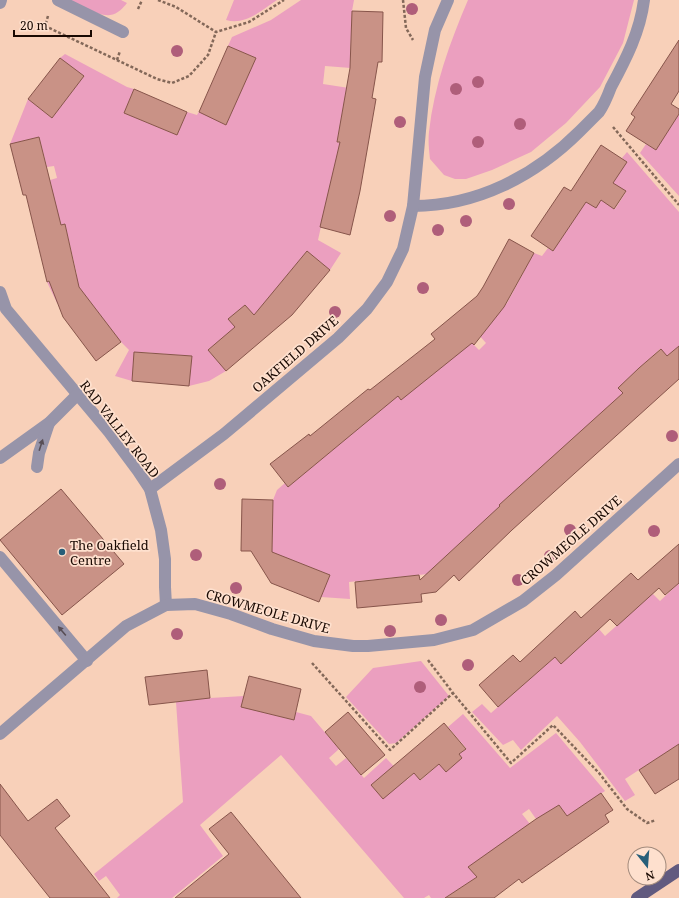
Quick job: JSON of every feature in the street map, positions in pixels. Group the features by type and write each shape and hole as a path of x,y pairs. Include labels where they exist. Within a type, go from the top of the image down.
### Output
{"main road":[{"path":"637,898 679,870"}],"street":[{"path":"58,0 123,32"},
{"name":"OAKFIELD DRIVE","path":"150,489 224,434 338,338 367,308 387,282 403,249 413,206 425,77 435,30 448,0"},
{"path":"413,206 446,204 492,191 534,169 567,143 599,111 627,57 641,19 644,0"},
{"name":"RAD VALLEY ROAD","path":"0,292 3,309 109,432 150,489 161,530 165,558 166,604"},
{"path":"0,458 48,423 77,395"},
{"path":"37,467 39,453 48,423"},
{"name":"CROWMEOLE DRIVE","path":"0,734 126,626 166,604 195,604 314,641 353,646 434,640 473,630 523,601 556,575 679,464"},
{"path":"0,557 87,661"}],"path":[{"path":"138,9 142,0"},
{"path":"158,0 176,7 216,32 249,22 284,0"},
{"path":"404,0 406,28 418,49 430,53"},
{"path":"117,60 121,47"},
{"path":"599,111 679,205"},
{"path":"415,642 453,693 511,763 553,725 599,773 627,809 647,823 656,820"},
{"path":"312,664 390,750 453,693"}],"shaded area":[{"path":"69,0 121,0 127,3 118,12 106,15 90,10"},
{"path":"234,0 277,0 247,19 240,21 226,20"},
{"path":"301,0 354,0 352,11 351,68 325,66 323,84 349,88 346,91 337,142 365,146 332,177 318,240 341,253 330,270 307,251 255,317 245,305 228,319 236,327 208,350 226,371 209,381 189,386 191,356 141,352 134,356 132,381 115,376 129,350 121,342 89,300 79,295 57,303 47,282 77,275 65,224 58,226 26,195 52,188 50,180 57,178 54,166 47,167 39,137 10,144 28,99 52,118 84,76 60,58 65,54 127,87 134,89 124,113 177,135 187,112 197,115 202,106 215,119 226,125 256,58 228,46 232,37 271,20"},
{"path":"468,0 634,0 623,43 600,87 566,123 531,152 492,170 466,179 455,179 444,175 430,159 429,135 431,115 439,81 449,48"},
{"path":"679,114 679,196 640,153 646,144 656,150"},
{"path":"627,152 679,212 679,347 667,356 660,349 618,388 631,403 541,468 499,505 507,514 485,520 428,574 349,582 350,599 321,597 330,575 287,558 263,551 272,551 273,500 277,490 285,483 288,487 382,409 380,405 469,340 479,350 486,343 477,333 507,303 534,253 542,256 548,248 553,251 586,202 596,208 601,200 615,209 626,192 613,183 627,162 622,158"},
{"path":"679,583 679,744 625,779 635,795 625,801 580,742 557,716 521,750 513,740 503,745 472,712 482,704 491,713 555,657 562,663 599,629 605,636 651,595 653,594 660,601"},
{"path":"421,661 449,696 396,743 389,744 346,697 373,668"},
{"path":"244,696 242,707 293,720 296,712 311,716 339,749 329,758 336,766 346,758 364,778 386,758 407,780 414,773 421,780 439,764 462,758 459,754 466,748 448,727 463,714 510,768 556,733 605,791 567,816 559,805 548,813 541,826 529,809 522,814 530,824 483,873 445,898 431,898 429,895 424,898 404,898 281,755 200,825 223,856 172,898 117,898 120,895 106,876 99,881 94,874 183,802 176,702"}],"building":[{"path":"352,11 383,12 382,62 378,62 372,98 376,99 360,191 350,235 320,227 340,142 337,142 350,68"},
{"path":"679,40 679,91 671,104 679,109 679,114 656,150 626,131 635,117 631,114"},
{"path":"228,46 256,58 226,125 199,112"},
{"path":"60,58 84,76 52,118 28,99"},
{"path":"134,89 187,112 177,135 124,113"},
{"path":"39,137 61,225 65,224 79,287 121,342 96,361 63,317 49,281 47,282 26,195 23,195 10,144"},
{"path":"601,145 627,162 613,183 626,191 614,209 601,200 596,208 586,202 553,251 531,236 564,187 571,191"},
{"path":"509,239 534,253 504,307 474,345 472,343 401,400 398,396 288,487 270,464 309,434 310,436 368,389 370,390 435,339 431,334 477,296"},
{"path":"307,251 330,270 292,315 226,371 208,350 235,327 228,319 245,305 254,315"},
{"path":"679,346 679,379 512,530 459,581 454,575 436,592 421,594 422,602 357,608 355,582 419,575 420,580 500,506 499,505 623,393 618,388 639,368 661,349 667,356"},
{"path":"134,352 192,356 189,386 132,381"},
{"name":"The Oakfield Centre","path":"61,489 124,564 62,615 0,540"},
{"path":"242,499 273,500 272,552 330,575 319,602 271,583 251,551 241,551"},
{"path":"679,544 679,583 665,595 659,588 617,626 610,619 561,664 555,657 498,707 479,685 513,655 520,662 575,611 581,618 631,573 638,580"},
{"path":"207,670 210,698 149,705 145,677"},
{"path":"249,676 301,689 294,720 241,707"},
{"path":"348,712 385,755 361,775 325,732"},
{"path":"444,723 466,749 459,754 462,758 446,772 439,764 420,780 414,773 383,799 371,785"},
{"path":"679,744 679,779 655,794 639,770"},
{"path":"0,784 28,821 57,799 70,816 55,828 110,898 50,898 0,835"},
{"path":"601,793 613,810 605,815 609,822 522,883 519,879 494,898 445,898 477,877 468,867 536,819 559,805 567,816"},
{"path":"231,812 301,898 175,898 229,854 209,829"}],"place":[{"name":"The Oakfield Centre","path":"62,552"}]}
